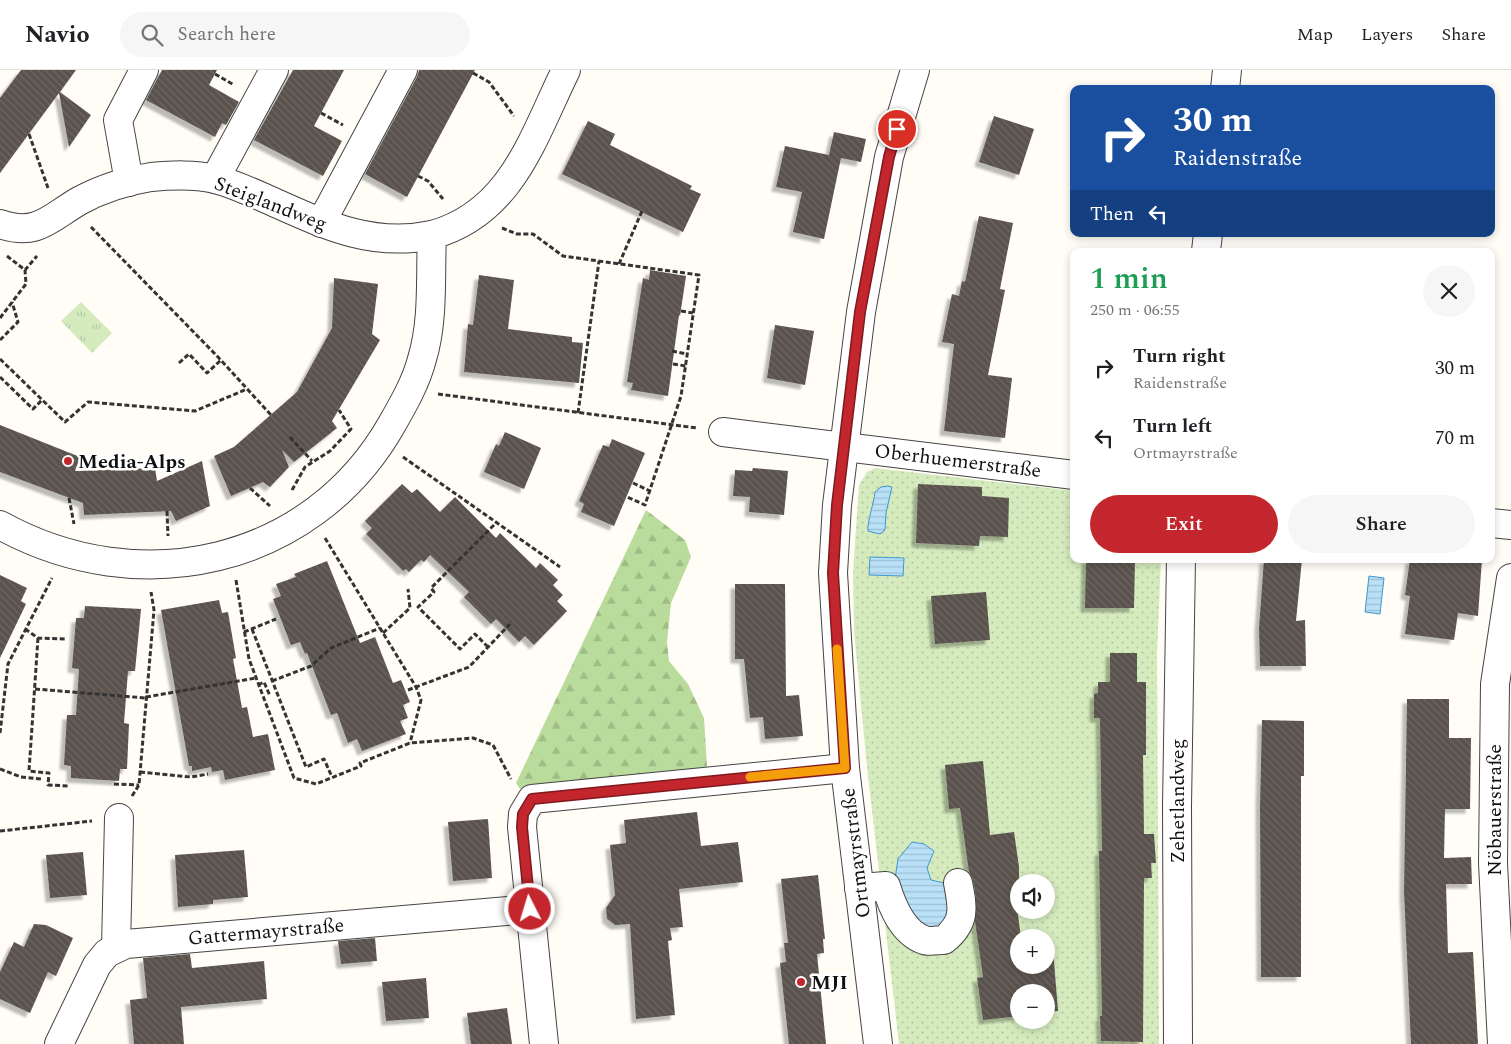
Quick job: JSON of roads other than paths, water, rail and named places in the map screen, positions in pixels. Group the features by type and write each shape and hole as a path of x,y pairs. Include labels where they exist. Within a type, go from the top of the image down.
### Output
{"street":[{"path":"129,182 118,120 144,70"},
{"path":"215,179 274,70"},
{"path":"321,223 403,70"},
{"name":"Steiglandweg","path":"0,224 16,229 31,228 43,224 104,189 129,182 176,175 215,179 237,186 321,223 357,235 391,240 432,235 460,225 492,202 506,186 566,70"},
{"name":"Ortmayrstraße","path":"878,1044 845,768 833,573 837,505 860,312 887,166 915,70"},
{"path":"1225,85 1227,70"},
{"path":"0,525 42,545 88,559 124,564 178,564 212,558 260,544 287,530 327,504 370,458 413,385 428,337 432,235"},
{"name":"Oberhuemerstraße","path":"723,432 1070,474"},
{"path":"1495,523 1511,525"},
{"name":"Zehetlandweg","path":"1178,1044 1177,781 1181,563"},
{"name":"Nöbauerstraße","path":"1502,1044 1502,867 1495,684 1511,578"},
{"path":"544,1044 522,827 526,805 532,799 845,768"},
{"path":"116,947 119,818"},
{"path":"859,888 886,886 898,917 911,932 925,941 944,940 961,921 962,903 958,883"},
{"name":"Gattermayrstraße","path":"60,1044 97,965 107,953 116,947 140,941 530,909"}],"water":[{"path":"881,487 892,487 886,513 885,530 880,534 868,531 875,492"},
{"path":"870,557 904,558 903,576 869,575"},
{"path":"1369,576 1384,578 1380,614 1365,612"},
{"path":"912,842 924,844 934,851 927,868 931,880 944,883 951,902 944,927 929,929 917,926 895,879 898,859"}],"place":[{"name":"Media-Alps","path":"68,461"},
{"name":"MJI","path":"801,982"}]}
